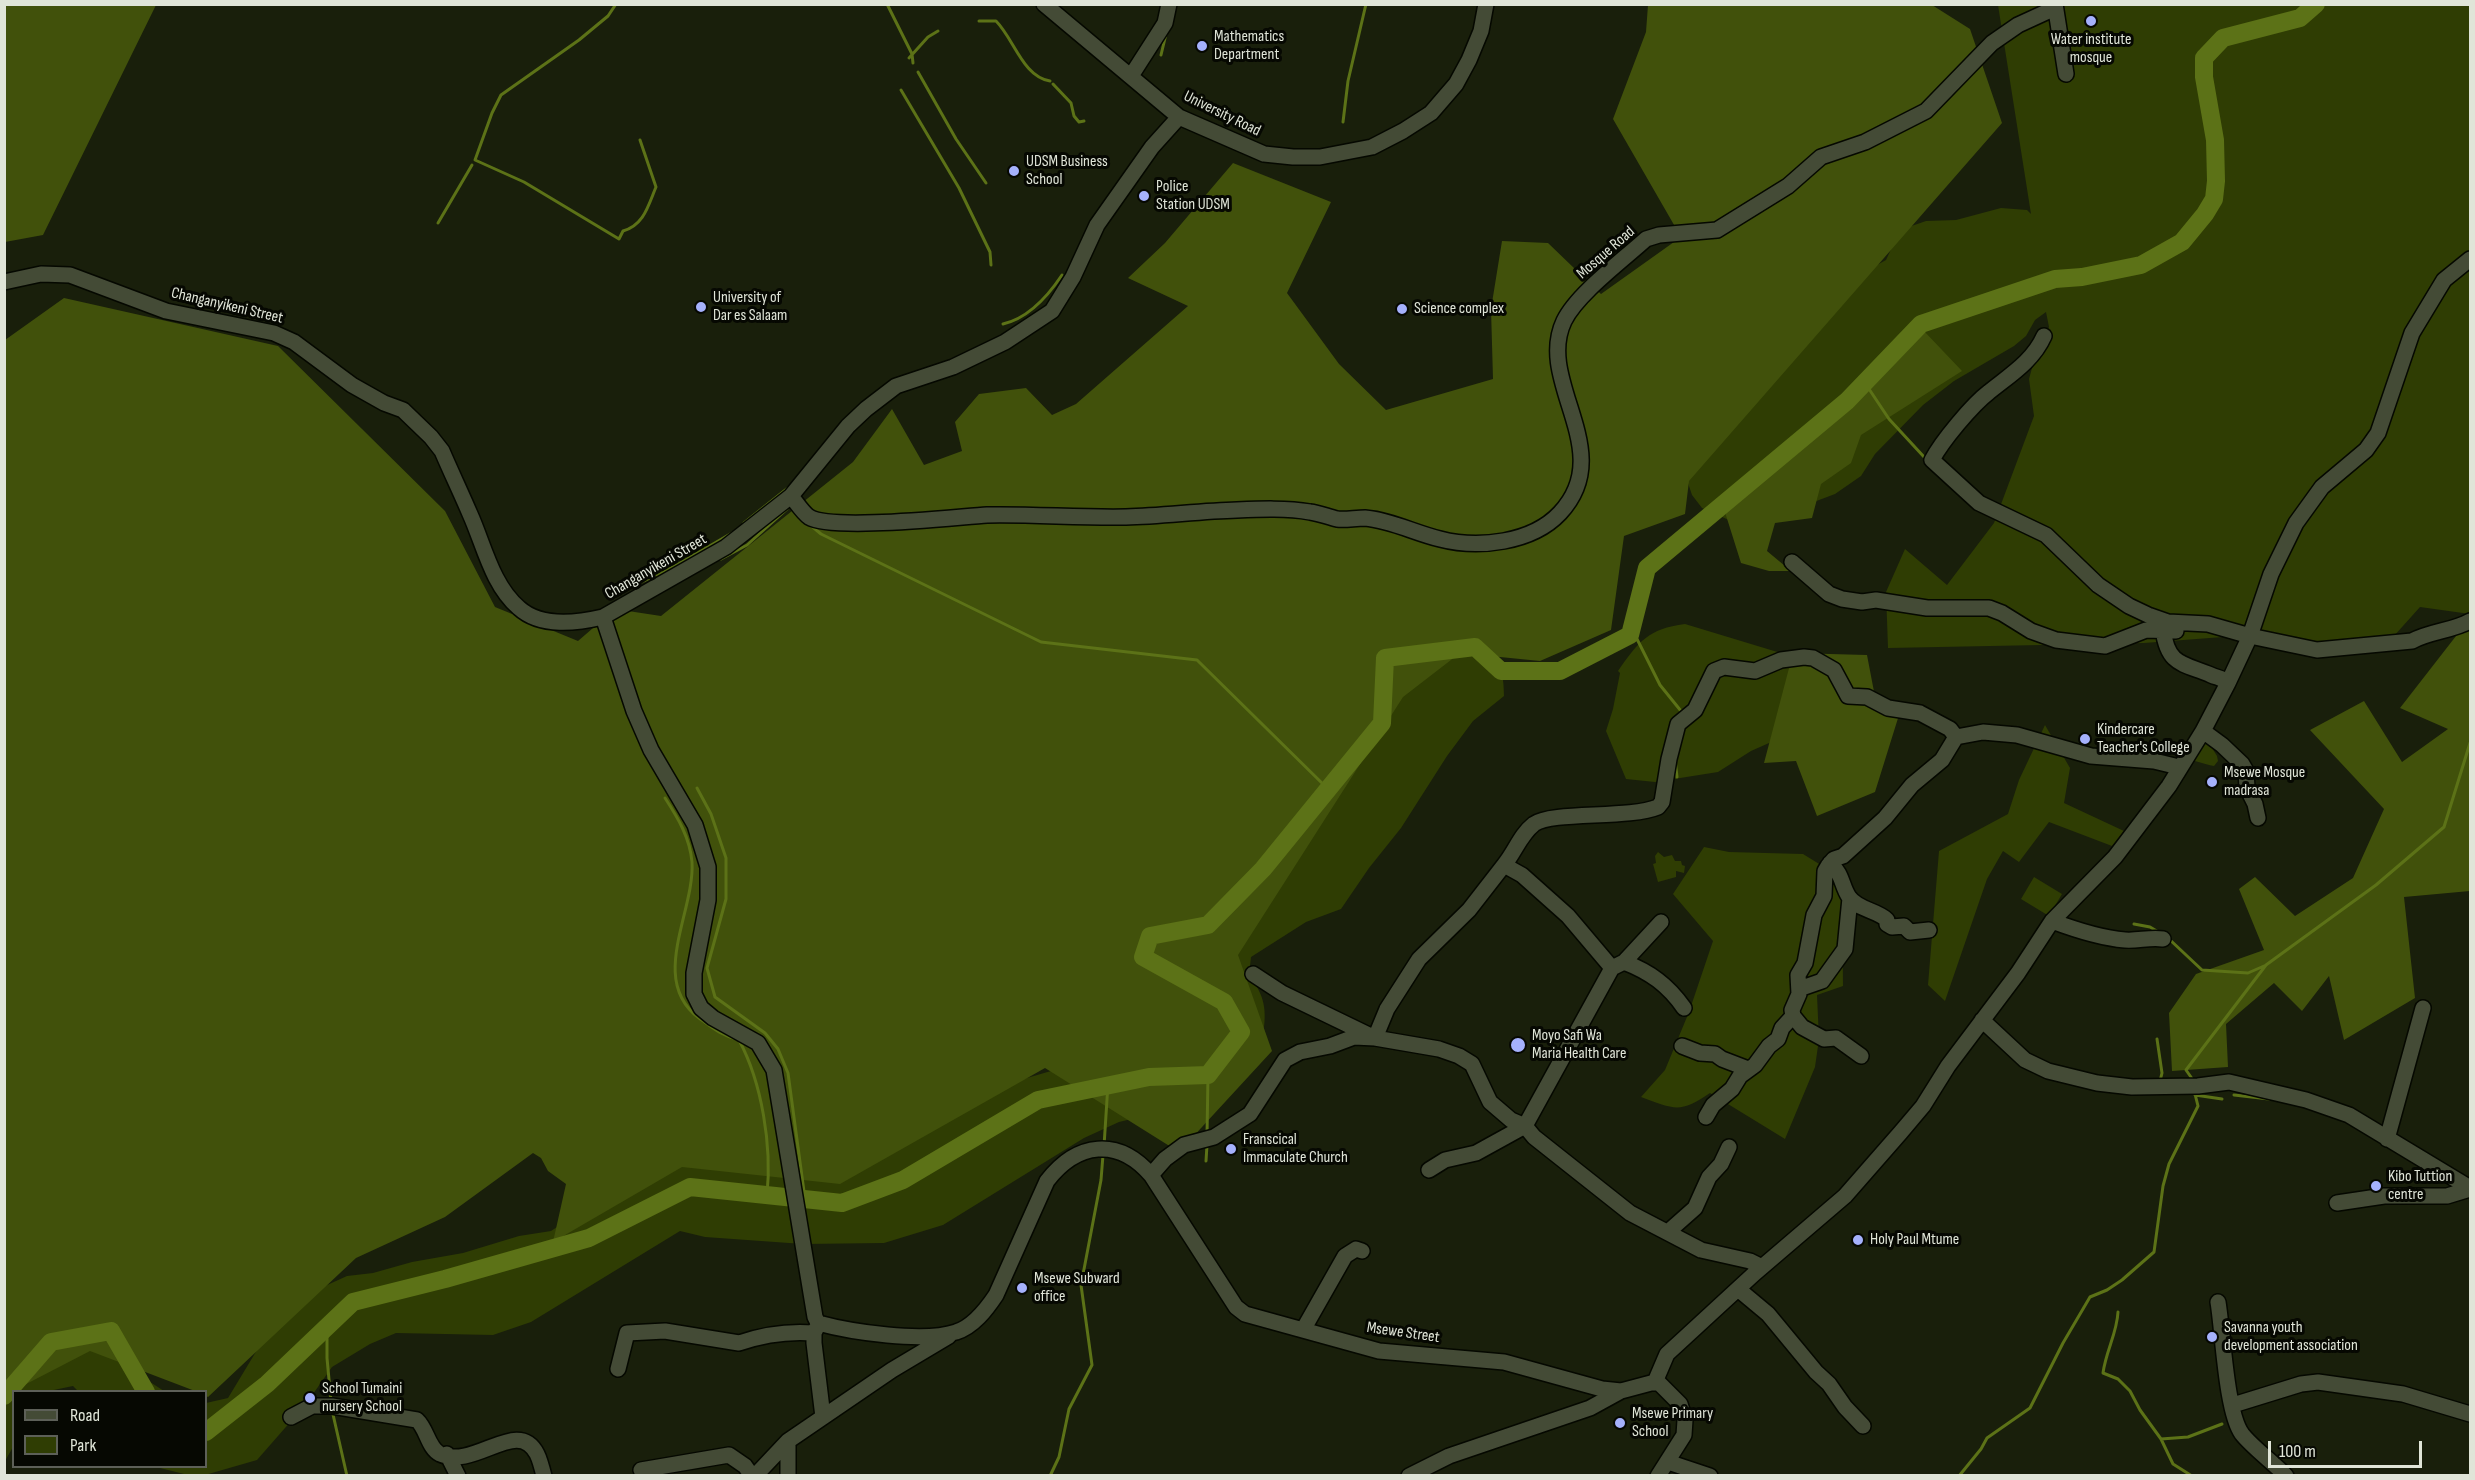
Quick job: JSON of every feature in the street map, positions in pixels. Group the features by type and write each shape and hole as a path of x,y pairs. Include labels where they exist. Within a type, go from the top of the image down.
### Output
{"street":[{"name":"University Road","path":"1044,4 1179,117 1264,154 1320,157 1372,147 1431,113 1456,84 1481,31 1486,4"},
{"path":"1131,76 1165,23 1169,4"},
{"path":"2055,6 2066,74"},
{"name":"Mosque Road","path":"791,496 809,517 825,521 861,523 998,515 1127,517 1250,510 1309,512 1338,519 1365,518 1442,539 1470,544 1515,538 1542,526 1560,513 1569,500 1577,479 1583,454 1564,386 1558,349 1560,333 1572,308 1646,239 1659,234 1717,230 1788,186 1821,157 1865,142 1926,111 1992,43 2018,25 2055,6"},
{"name":"Changanyikeni Street","path":"4,282 41,274 70,275 166,311 266,331 294,342 352,385 384,403 403,410 431,437 441,450 495,575 520,609 540,619 561,623 603,617 726,547 791,496 849,426 866,409 896,386 953,367 1005,342 1052,311 1073,277 1097,225 1152,147 1179,117"},
{"path":"1658,1476 1684,1435 1685,1420 1680,1404 1664,1386 1655,1382 1667,1354 1762,1267 1845,1196 1923,1106 1953,1059 2018,973 2052,921 2115,857 2169,786 2203,731 2228,683 2250,636 2271,574 2296,524 2322,487 2366,450 2378,433 2412,333 2444,280 2470,259"},
{"path":"2044,336 2033,355 1988,393 1959,423 1932,460 1979,503 2046,535 2088,576 2129,606 2168,622 2208,624 2250,636 2317,650 2412,641 2470,621"},
{"path":"1792,562 1829,594 1842,599 1862,602 1876,600 1926,608 1989,608 2002,613 2031,631 2056,640 2105,646 2146,630 2181,632 2208,624"},
{"path":"603,617 634,711 651,750 695,825 708,867 708,900 694,974 693,994 701,1008 713,1018 758,1043 768,1056 774,1070 816,1328 823,1416"},
{"path":"2163,630 2168,650 2185,667 2204,671 2228,683"},
{"path":"1375,1038 1387,1009 1419,959 1469,910 1504,865 1525,832 1543,820 1608,815 1658,807 1662,802 1678,724 1695,710 1714,671 1724,668 1755,671 1780,660 1813,658 1834,670 1848,696 1869,698 1888,708 1920,713 1950,729 1956,737"},
{"path":"2203,731 2242,764 2246,771 2247,788 2256,804 2258,818"},
{"path":"1861,1056 1836,1038 1824,1039 1802,1027 1793,1016 1792,1010 1797,1002 1799,989 1798,975 1805,963 1814,915 1824,893 1825,872 1830,863 1843,856 1885,818 1912,785 1942,760 1956,737 1983,732 2017,735 2091,756 2154,761 2179,767"},
{"path":"1799,989 1822,981 1845,949 1850,898 1841,876 1830,863"},
{"path":"1504,865 1522,875 1618,965 1652,974 1667,986 1684,1008"},
{"path":"1850,898 1868,911 1881,914 1889,926 1905,927 1910,932 1929,930"},
{"path":"2052,921 2076,931 2116,939 2151,937 2163,939"},
{"path":"1429,1170 1445,1160 1476,1153 1525,1126 1618,965 1661,922"},
{"path":"1253,974 1282,993 1375,1038"},
{"path":"2387,1139 2423,1008"},
{"path":"1706,1117 1713,1105 1730,1091 1740,1076 1755,1065 1769,1046 1778,1039 1782,1028 1793,1016"},
{"path":"1982,1020 2025,1059 2048,1071 2097,1083 2132,1086 2198,1086 2229,1082 2306,1100 2349,1115 2470,1189"},
{"path":"1151,1175 1165,1159 1184,1145 1214,1137 1250,1114 1286,1060 1300,1052 1330,1046 1354,1036 1375,1038 1439,1049 1459,1056 1472,1064 1490,1102 1511,1120 1525,1126 1534,1137 1630,1213 1669,1231 1701,1250 1750,1261 1762,1267"},
{"path":"1682,1046 1700,1053 1714,1053 1722,1059 1748,1069"},
{"path":"1669,1231 1695,1208 1709,1177 1721,1164 1729,1147"},
{"name":"Msewe Street","path":"955,1333 985,1311 996,1295 1047,1181 1067,1160 1097,1148 1113,1150 1142,1165 1151,1175 1236,1307 1255,1317 1379,1351 1504,1362 1602,1389 1621,1391 1655,1382"},
{"path":"2337,1203 2384,1196 2447,1196 2470,1189"},
{"path":"1303,1330 1345,1256 1356,1249 1362,1251"},
{"path":"1738,1289 1762,1308 1785,1333 1863,1426"},
{"path":"2218,1302 2235,1418 2242,1434 2286,1476"},
{"path":"618,1369 627,1333 665,1331 739,1344 751,1339 816,1328 912,1336 955,1333"},
{"path":"641,1470 729,1455 746,1466 753,1476 788,1441 823,1416 915,1355 955,1333"},
{"path":"2233,1405 2301,1384 2318,1382 2403,1394 2470,1414"},
{"path":"1409,1476 1477,1446 1590,1408 1621,1391"},
{"path":"291,1417 312,1406 332,1406 417,1420 434,1448 441,1454 469,1457 512,1439 520,1439 537,1453 544,1476"},
{"path":"788,1441 788,1476"},
{"path":"447,1454 458,1476"},
{"path":"1668,1461 1710,1476"}],"green space":[{"path":"5,4 156,5 43,235 5,242"},
{"path":"1648,5 1932,5 1970,29 2002,123 1689,481 1685,514 1624,536 1611,630 1540,661 1460,653 1403,697 1238,955 1272,1051 1179,1152 1045,1068 840,1184 682,1167 553,1242 566,1184 548,1171 541,1158 533,1153 445,1217 356,1258 208,1397 207,1390 192,1390 90,1351 5,1395 5,340 64,298 278,346 445,511 495,607 578,641 615,609 661,616 853,462 892,409 924,465 962,451 955,422 979,394 1026,388 1052,415 1076,404 1188,306 1128,278 1165,243 1233,163 1331,202 1287,293 1339,364 1386,410 1493,379 1491,309 1502,241 1548,243 1601,294 1681,237 1613,119 1646,32"},
{"path":"1998,5 2470,5 2470,614 2420,607 2394,636 2367,650 2236,636 2144,643 1888,648 1886,592 1905,549 1947,585 1994,523 2034,416 2029,379 2035,357 2049,327 2046,312 2035,320 2026,336 2014,346 1954,381 1923,405 1875,454 1861,476 1835,494 1798,508 1731,521 1702,508 1692,495 1683,468 1868,270 1886,260 1900,230 1926,221 1956,220 2001,208 2027,210 2031,214"},
{"path":"1923,330 1962,371 1861,435 1851,463 1821,484 1812,518 1775,523 1767,551 1791,571 1769,571 1741,563 1724,509"},
{"path":"1685,624 1784,654 1839,712 1751,751 1718,772 1655,782 1626,779 1606,731 1613,709 1620,673 1618,671 1639,644 1653,633"},
{"path":"2463,627 2470,628 2470,891 2404,897 2415,998 2344,1040 2329,976 2302,1011 2274,983 2226,1024 2228,1067 2172,1071 2169,1013 2196,974 2264,950 2239,889 2255,877 2295,916 2353,878 2384,809 2310,730 2364,701 2402,762 2448,729 2400,708"},
{"path":"1377,643 1483,649 1500,670 1504,696 1473,721 1447,756 1401,828 1369,868 1341,909 1306,922 1251,957 1249,975 1264,1004 1263,1035 1148,1115 1119,1122 1084,1138 943,1225 884,1243 803,1244 705,1237 680,1231 531,1322 493,1335 396,1333 370,1344 332,1367 306,1404 257,1460 205,1475 188,1475 160,1468 207,1468 207,1403 228,1398 257,1350 303,1296 347,1276 373,1273 412,1262 463,1253 519,1236 551,1231 622,1180 986,1090 1068,1066 1203,1002"},
{"path":"1793,653 1867,655 1876,702 1899,715 1875,792 1817,816 1796,761 1764,763"},
{"path":"2045,725 2070,768 2064,803 2124,831 2112,846 2049,822 2019,862 2003,851 1987,879 1945,1001 1928,985 1939,851 2008,814 2019,780"},
{"path":"2204,735 2217,756 2218,761 2214,766 2184,760"},
{"path":"1704,847 1729,852 1803,854 1842,878 1843,986 1817,995 1819,1039 1815,1067 1785,1139 1710,1093 1684,1107 1669,1107 1641,1097 1665,1070 1689,1012 1713,941 1673,894"},
{"path":"1658,852 1664,857 1672,855 1675,861 1681,861 1685,866 1684,873 1676,871 1676,877 1658,882 1653,864 1656,863 1655,856"},
{"path":"2034,877 2062,894 2049,916 2021,899"},
{"path":"115,1334 130,1369 162,1390 77,1390 73,1386 54,1390 12,1390 12,1449 5,1461 4,1339"}],"waterway":[{"path":"616,4 608,16 579,40 501,95 475,160 524,182 619,239 623,231 641,219 656,187 640,140"},
{"path":"887,4 912,54 913,63"},
{"path":"1343,122 1348,81 1366,4"},
{"path":"207,1431 267,1384 353,1302 445,1279 589,1238 690,1187 842,1203 903,1180 1038,1100 1149,1077 1208,1075 1241,1032 1224,1002 1143,957 1150,936 1208,925 1263,869 1382,723 1385,658 1475,647 1501,671 1560,671 1630,635 1647,568 1847,401 1921,324 2055,279 2082,277 2141,265 2182,242 2214,199 2215,140 2204,77 2204,58 2223,38 2300,18 2316,4"},
{"path":"979,21 996,21 1026,65 1041,78 1050,81"},
{"path":"909,58 928,37 938,31"},
{"path":"1161,55 1166,34"},
{"path":"918,72 956,139 986,183"},
{"path":"1053,84 1071,103 1074,116 1079,122 1084,121"},
{"path":"901,90 959,188 990,252 991,265"},
{"path":"438,223 472,165"},
{"path":"1003,324 1021,317 1037,305 1062,275"},
{"path":"1865,383 1889,419 1925,458"},
{"path":"744,523 788,488"},
{"path":"721,559 747,545 787,509"},
{"path":"808,523 821,534 1041,642 1197,660 1327,788"},
{"path":"623,591 675,566 732,533"},
{"path":"1632,629 1660,685 1681,711 1680,715"},
{"path":"2193,1080 2186,1070 2266,965 2376,885 2444,827 2470,743"},
{"path":"1675,760 1677,777"},
{"path":"697,788 711,814 726,858 726,899 707,968 715,997 765,1033 778,1049 788,1073 805,1199"},
{"path":"665,798 686,836 692,862 691,882 675,965 677,985 684,1002 699,1018 722,1034 739,1040 747,1057 764,1115 768,1156 767,1195"},
{"path":"2134,924 2150,927 2160,933"},
{"path":"2168,938 2202,970 2248,973 2264,966"},
{"path":"2157,1039 2162,1073 2160,1081"},
{"path":"1207,1135 1208,1075"},
{"path":"1104,1146 1108,1084"},
{"path":"1959,1476 1987,1438 2030,1408 2063,1343 2090,1297 2122,1280 2154,1252 2163,1186 2169,1164 2198,1106 2194,1090"},
{"path":"2195,1095 2222,1099"},
{"path":"2234,1095 2269,1099"},
{"path":"1206,1161 1207,1145"},
{"path":"1050,1476 1059,1457 1069,1409 1092,1365 1081,1285 1101,1180 1103,1155"},
{"path":"2118,1312 2103,1373 2118,1379 2130,1391 2140,1410 2161,1439 2173,1464 2192,1476"},
{"path":"327,1327 331,1401"},
{"path":"4,1396 51,1342 111,1331 145,1390"},
{"path":"332,1410 347,1476"},
{"path":"2161,1439 2188,1437 2222,1424"}],"place":[{"name":"Water institute mosque","path":"2091,21"},
{"name":"Mathematics Department","path":"1202,46"},
{"name":"UDSM Business School","path":"1014,171"},
{"name":"Police Station UDSM","path":"1144,196"},
{"name":"University of Dar es Salaam","path":"701,307"},
{"name":"Science complex","path":"1402,309"},
{"name":"Kindercare Teacher's College","path":"2085,739"},
{"name":"Msewe Mosque madrasa","path":"2212,782"},
{"name":"Moyo Safi Wa Maria Health Care","path":"1518,1045"},
{"name":"Franscical Immaculate Church","path":"1231,1149"},
{"name":"Kibo Tuttion centre","path":"2376,1186"},
{"name":"Holy Paul Mtume","path":"1858,1240"},
{"name":"Msewe Subward office","path":"1022,1288"},
{"name":"Savanna youth development association","path":"2212,1337"},
{"name":"School Tumaini nursery School","path":"310,1398"},
{"name":"Msewe Primary School","path":"1620,1423"}]}
